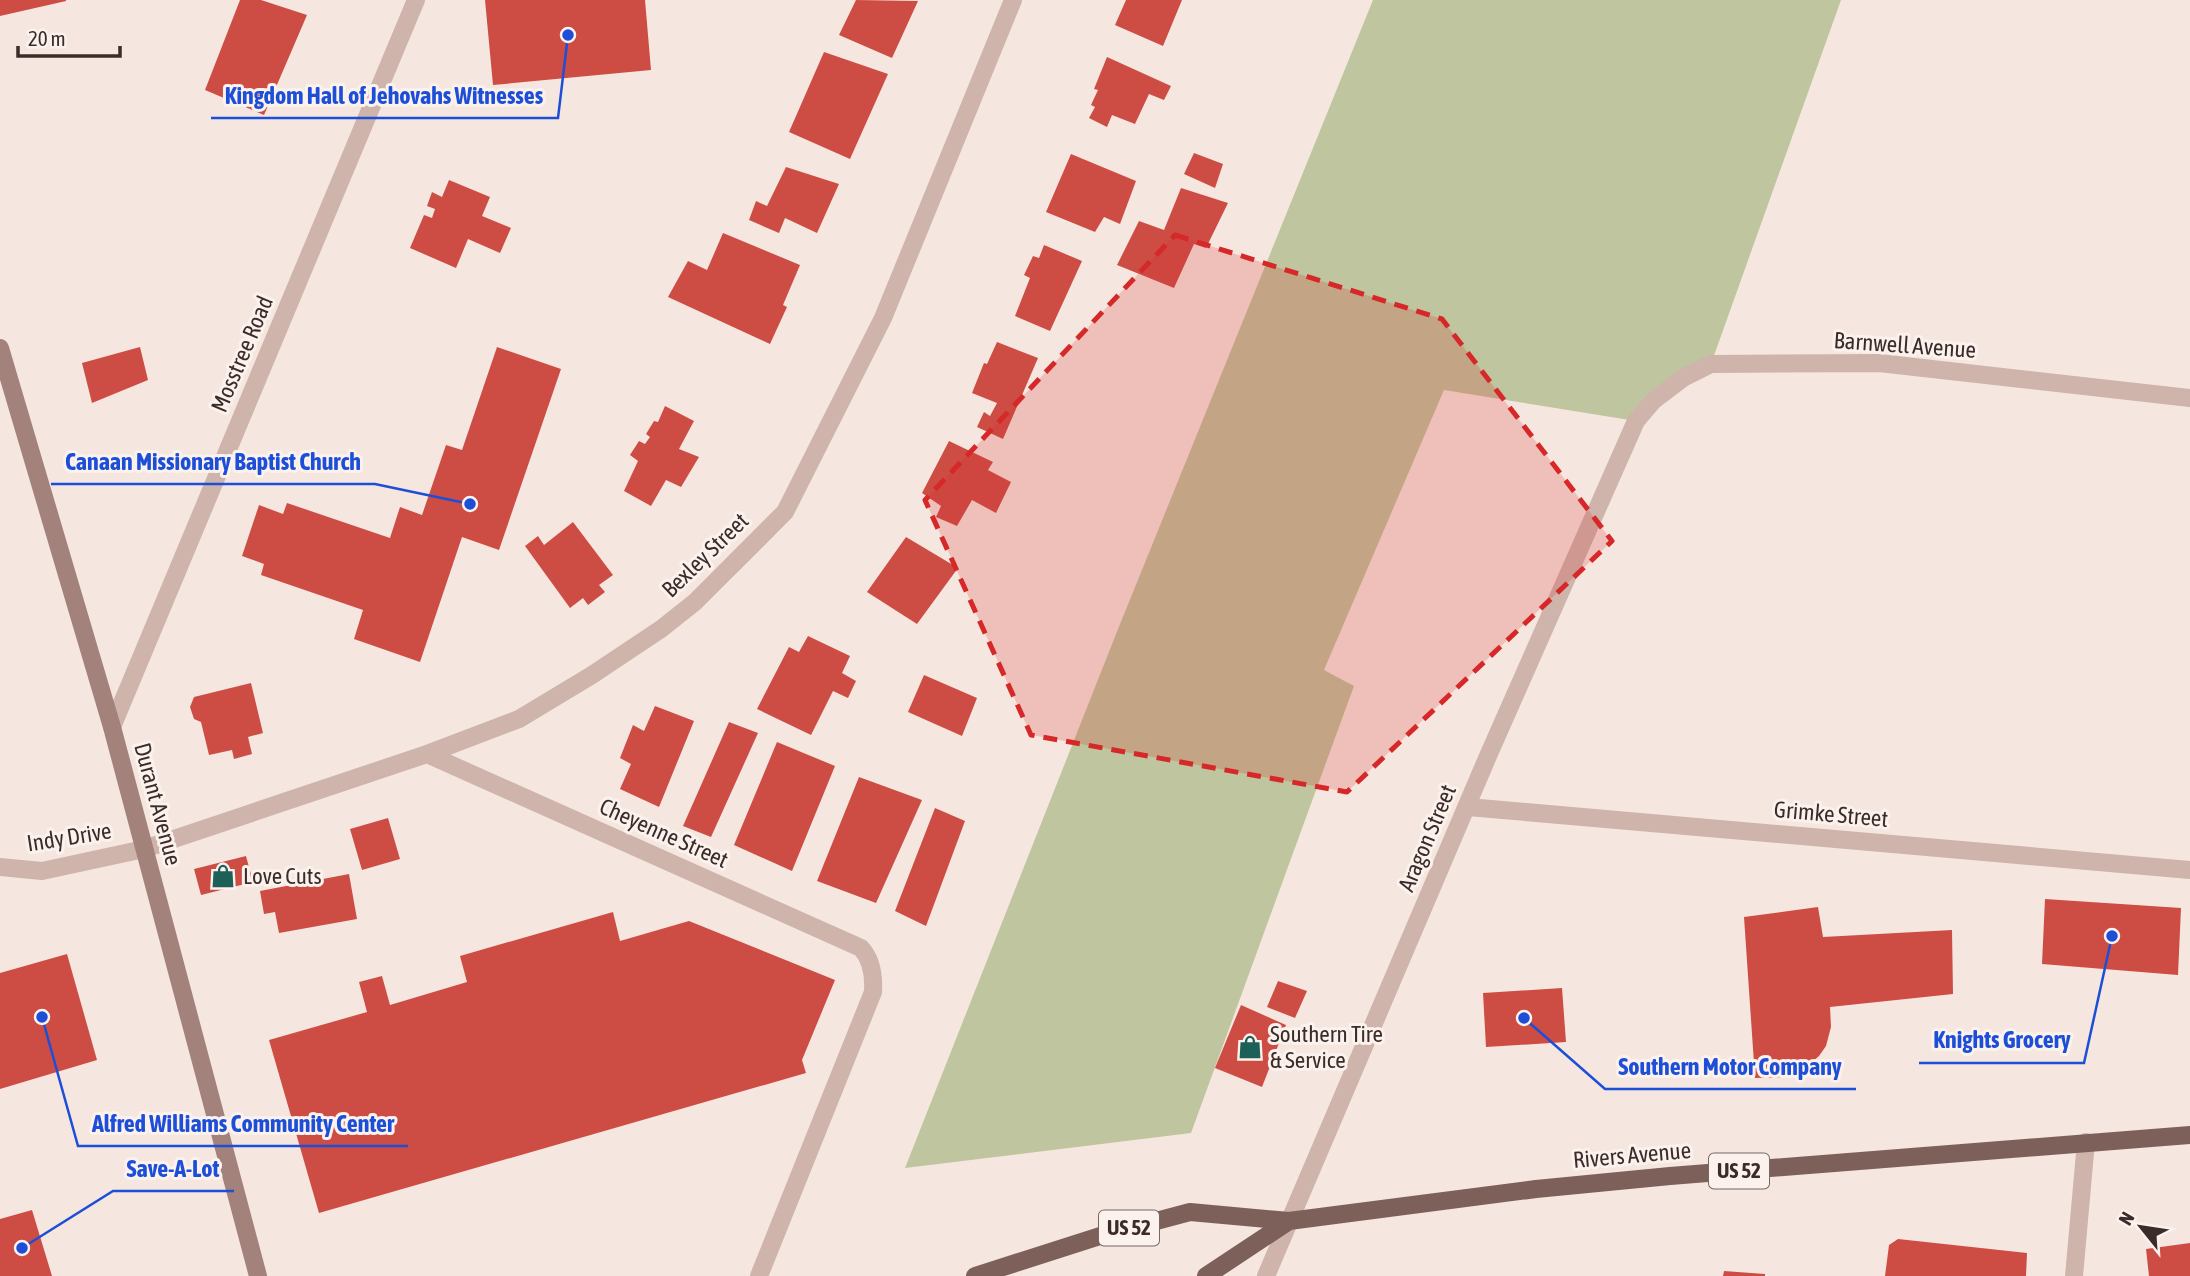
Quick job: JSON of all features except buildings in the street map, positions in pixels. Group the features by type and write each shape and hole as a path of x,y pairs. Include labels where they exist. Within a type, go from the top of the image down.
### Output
{"main road":[{"name":"Rivers Avenue","path":"975,1276 1100,1236 1190,1212 1289,1221 1536,1188 2190,1135"},
{"name":"Rivers Avenue","path":"1206,1276 1289,1221"}],"street":[{"name":"Mosstree Road","path":"111,727 416,0"},
{"name":"Bexley Street","path":"144,849 427,754 519,719 627,652 695,602 785,512 883,318 1013,0"},
{"name":"Durant Avenue","path":"0,348 111,727 258,1276"},
{"name":"Barnwell Avenue","path":"1636,421 1654,400 1683,378 1711,364 1879,363 2190,398"},
{"name":"Aragon Street","path":"1266,1276 1488,756 1636,421"},
{"name":"Cheyenne Street","path":"427,754 861,948 867,954 874,978 873,992 759,1276"},
{"name":"Grimke Street","path":"1468,807 2190,870"},
{"name":"Indy Drive","path":"0,867 42,871 144,849"},
{"path":"2074,1276 2086,1142"}],"highlighted area":[{"path":"1175,235 1442,319 1612,541 1347,792 1031,735 925,500"}],"green space":[{"path":"1373,0 1841,0 1711,364 1636,421 1444,390 1324,670 1354,686 1191,1133 905,1168 1116,634"}],"place":[{"name":"Kingdom Hall of Jehovahs Witnesses","path":"568,35"},
{"name":"Canaan Missionary Baptist Church","path":"470,504"},
{"name":"Love Cuts","path":"223,876"},
{"name":"Knights Grocery","path":"2112,936"},
{"name":"Alfred Williams Community Center","path":"42,1017"},
{"name":"Southern Motor Company","path":"1524,1018"},
{"name":"Southern Tire & Service","path":"1250,1047"},
{"name":"Save-A-Lot","path":"22,1248"}]}
